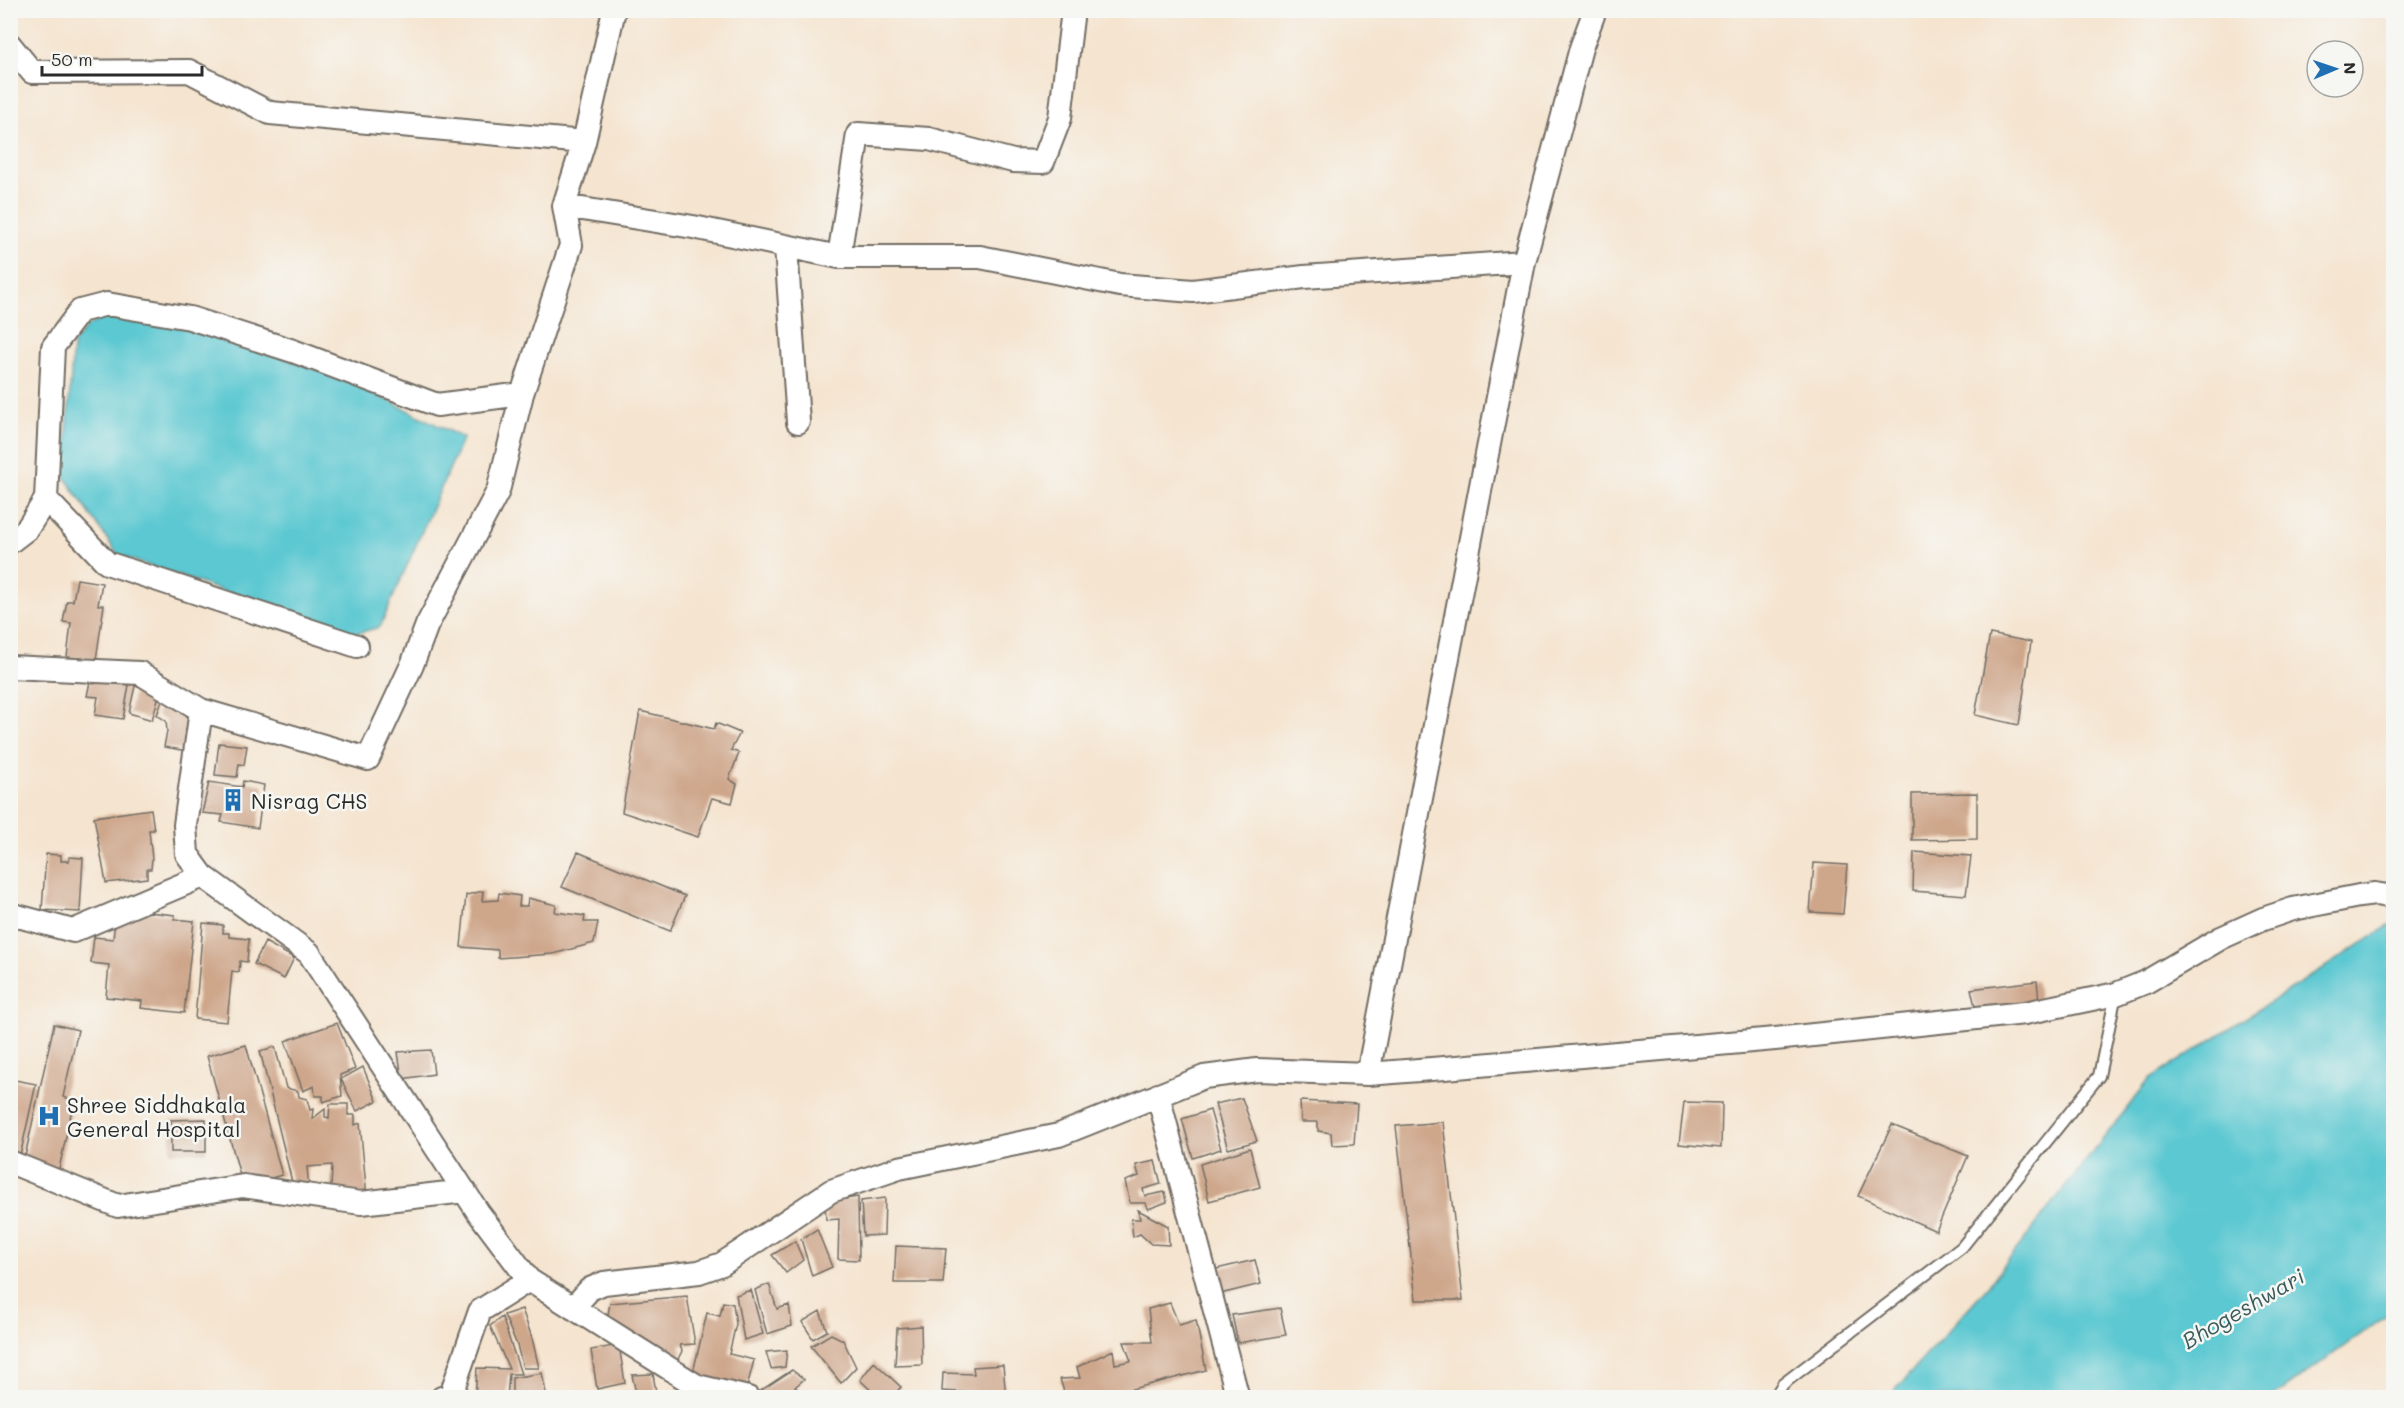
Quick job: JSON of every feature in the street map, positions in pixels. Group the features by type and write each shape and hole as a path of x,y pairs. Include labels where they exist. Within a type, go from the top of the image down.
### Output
{"street":[{"path":"10,667 140,673 201,710 368,759 412,665 427,626 498,491 522,394 571,245 564,206 584,142 614,10"},
{"path":"839,257 858,134 929,139 1013,162 1043,162 1060,118 1073,10"},
{"path":"1368,1074 1524,262 1581,48 1595,10"},
{"path":"10,45 32,72 189,71 270,113 584,142"},
{"path":"564,206 693,227 839,257 980,257 1120,285 1192,291 1304,277 1524,262"},
{"path":"786,247 798,422"},
{"path":"10,542 27,529 46,499 53,347 80,311 107,304 190,318 293,351 437,405 522,394"},
{"path":"46,499 107,563 357,646"},
{"path":"201,710 185,825 187,855 203,876 309,952 465,1191 529,1280 697,1386 748,1398"},
{"path":"10,914 73,931 203,876"},
{"path":"573,1308 590,1289 604,1283 699,1272 722,1264 831,1191 862,1179 899,1168 1059,1135 1204,1077 1230,1072 1368,1074 1978,1019 2074,1004 2116,994 2146,982 2221,938 2263,919 2327,901 2375,894 2394,897"},
{"path":"1158,1095 1238,1398"},
{"path":"10,1162 118,1206 243,1186 361,1203 465,1191"},
{"path":"447,1397 480,1311 529,1280"}],"lane":[{"path":"1774,1398 1783,1384 1962,1246 2099,1076 2116,994"}],"water":[{"path":"112,314 217,334 354,383 463,438 380,627 351,635 118,555 64,476 73,344 87,326"},
{"name":"Bhogeshwari","path":"2393,923 2393,1311 2273,1397 1889,1397 1988,1286 2149,1080"}],"building":[{"path":"77,579 102,583 98,605 104,605 96,660 67,657 71,623 63,622 67,601 73,601"},
{"path":"1990,634 2031,642 2019,725 1975,715"},
{"path":"91,677 129,685 123,719 95,715 98,697 87,696"},
{"path":"135,686 160,692 152,720 129,713"},
{"path":"164,695 186,714 190,723 188,751 164,747 166,721 157,715"},
{"path":"640,711 714,729 716,723 740,733 731,750 739,753 729,779 737,784 732,803 712,798 698,837 622,812"},
{"path":"219,743 247,746 244,765 239,764 237,777 215,775"},
{"name":"Nisrag CHS","path":"243,781 264,785 258,828 221,822 223,815 202,813 209,782 242,787"},
{"path":"1977,793 1977,839 1912,840 1912,794"},
{"path":"151,809 154,830 149,830 152,859 151,869 147,869 147,878 106,883 94,817"},
{"path":"578,852 685,896 670,931 562,887"},
{"path":"1914,852 1971,856 1966,895 1913,891"},
{"path":"46,854 61,855 61,861 69,861 69,857 83,858 80,912 42,910"},
{"path":"1814,863 1847,865 1843,914 1810,912"},
{"path":"483,891 482,901 498,900 499,893 520,896 519,906 527,906 528,898 556,905 555,912 585,916 584,922 598,922 594,943 553,954 498,958 498,950 461,947 466,895"},
{"path":"139,911 175,915 174,919 194,921 184,1013 141,1008 142,1001 106,997 109,965 91,963 94,937 113,939 115,922"},
{"path":"203,923 223,925 223,933 229,933 229,937 249,939 247,962 240,961 239,972 232,971 227,1022 195,1019"},
{"path":"265,942 294,958 284,979 254,964"},
{"path":"2037,981 2040,1010 1978,1019 1971,989"},
{"path":"337,1023 355,1069 340,1075 342,1096 323,1102 323,1096 315,1096 314,1086 303,1091 285,1041"},
{"path":"54,1024 78,1030 63,1097 70,1099 68,1109 72,1109 59,1169 24,1161"},
{"path":"246,1045 282,1175 243,1186 207,1056"},
{"path":"275,1047 286,1088 298,1091 299,1097 307,1099 310,1110 313,1109 312,1119 325,1109 325,1117 329,1118 330,1104 348,1104 348,1115 355,1115 355,1125 360,1123 367,1197 331,1191 332,1165 307,1167 309,1189 293,1186 260,1051"},
{"path":"431,1050 434,1074 402,1079 398,1052"},
{"path":"363,1067 377,1101 357,1111 341,1079"},
{"path":"10,1079 36,1084 20,1156 10,1154"},
{"path":"1242,1098 1257,1141 1228,1149 1215,1104"},
{"path":"1300,1101 1357,1104 1354,1144 1332,1145 1331,1133 1318,1131 1318,1122 1301,1122"},
{"path":"1684,1102 1722,1103 1721,1148 1679,1144"},
{"path":"1210,1110 1221,1149 1193,1158 1182,1119"},
{"path":"206,1119 206,1152 171,1152 171,1120"},
{"path":"1443,1122 1463,1300 1416,1300 1396,1126"},
{"path":"1892,1125 1968,1156 1936,1231 1858,1196"},
{"path":"1250,1148 1260,1187 1209,1201 1200,1164"},
{"path":"1155,1161 1161,1184 1143,1189 1145,1196 1165,1192 1167,1202 1148,1209 1146,1203 1130,1203 1125,1181 1139,1176 1136,1165"},
{"path":"858,1197 859,1260 838,1259 839,1219 826,1220 825,1202"},
{"path":"885,1198 884,1235 863,1236 861,1201"},
{"path":"1138,1210 1168,1226 1169,1245 1151,1244 1140,1234 1133,1237 1131,1219 1140,1219"},
{"path":"817,1229 832,1267 812,1276 801,1239"},
{"path":"795,1241 803,1260 786,1273 772,1255"},
{"path":"896,1246 946,1248 943,1283 894,1283"},
{"path":"1255,1260 1261,1284 1220,1294 1212,1270"},
{"path":"769,1284 777,1309 789,1305 792,1326 767,1334 755,1290"},
{"path":"751,1290 763,1334 744,1340 736,1295"},
{"path":"687,1296 695,1344 680,1345 682,1351 674,1367 607,1320 610,1303"},
{"path":"723,1302 733,1304 736,1324 729,1354 754,1360 745,1395 691,1381 707,1313 720,1316"},
{"path":"1170,1303 1179,1325 1196,1320 1206,1370 1097,1398 1066,1398 1060,1379 1080,1378 1077,1367 1113,1350 1115,1364 1131,1361 1124,1342 1152,1342 1148,1309"},
{"path":"1280,1308 1286,1335 1238,1343 1232,1315"},
{"path":"522,1309 539,1368 523,1368 517,1345 504,1315"},
{"path":"820,1311 827,1331 813,1339 802,1322"},
{"path":"502,1317 521,1374 509,1374 507,1398 475,1398 477,1368 509,1369 490,1326"},
{"path":"921,1326 922,1365 895,1366 897,1328"},
{"path":"831,1334 843,1340 856,1367 841,1383 811,1346"},
{"path":"619,1345 625,1383 597,1389 591,1350"},
{"path":"787,1350 785,1367 771,1369 766,1352"},
{"path":"874,1362 901,1387 891,1398 879,1398 860,1380"},
{"path":"1003,1365 1006,1398 975,1398 975,1393 942,1391 943,1373 974,1374 973,1367"},
{"path":"792,1370 804,1379 795,1387 808,1398 764,1398 757,1393"},
{"path":"542,1373 547,1398 512,1398 512,1378"},
{"path":"653,1374 657,1398 637,1398 632,1375"},
{"path":"630,1392 631,1398 601,1398 601,1396"}],"place":[{"name":"Nisrag CHS","path":"233,800"},
{"name":"Shree Siddhakala General Hospital","path":"49,1116"}]}
